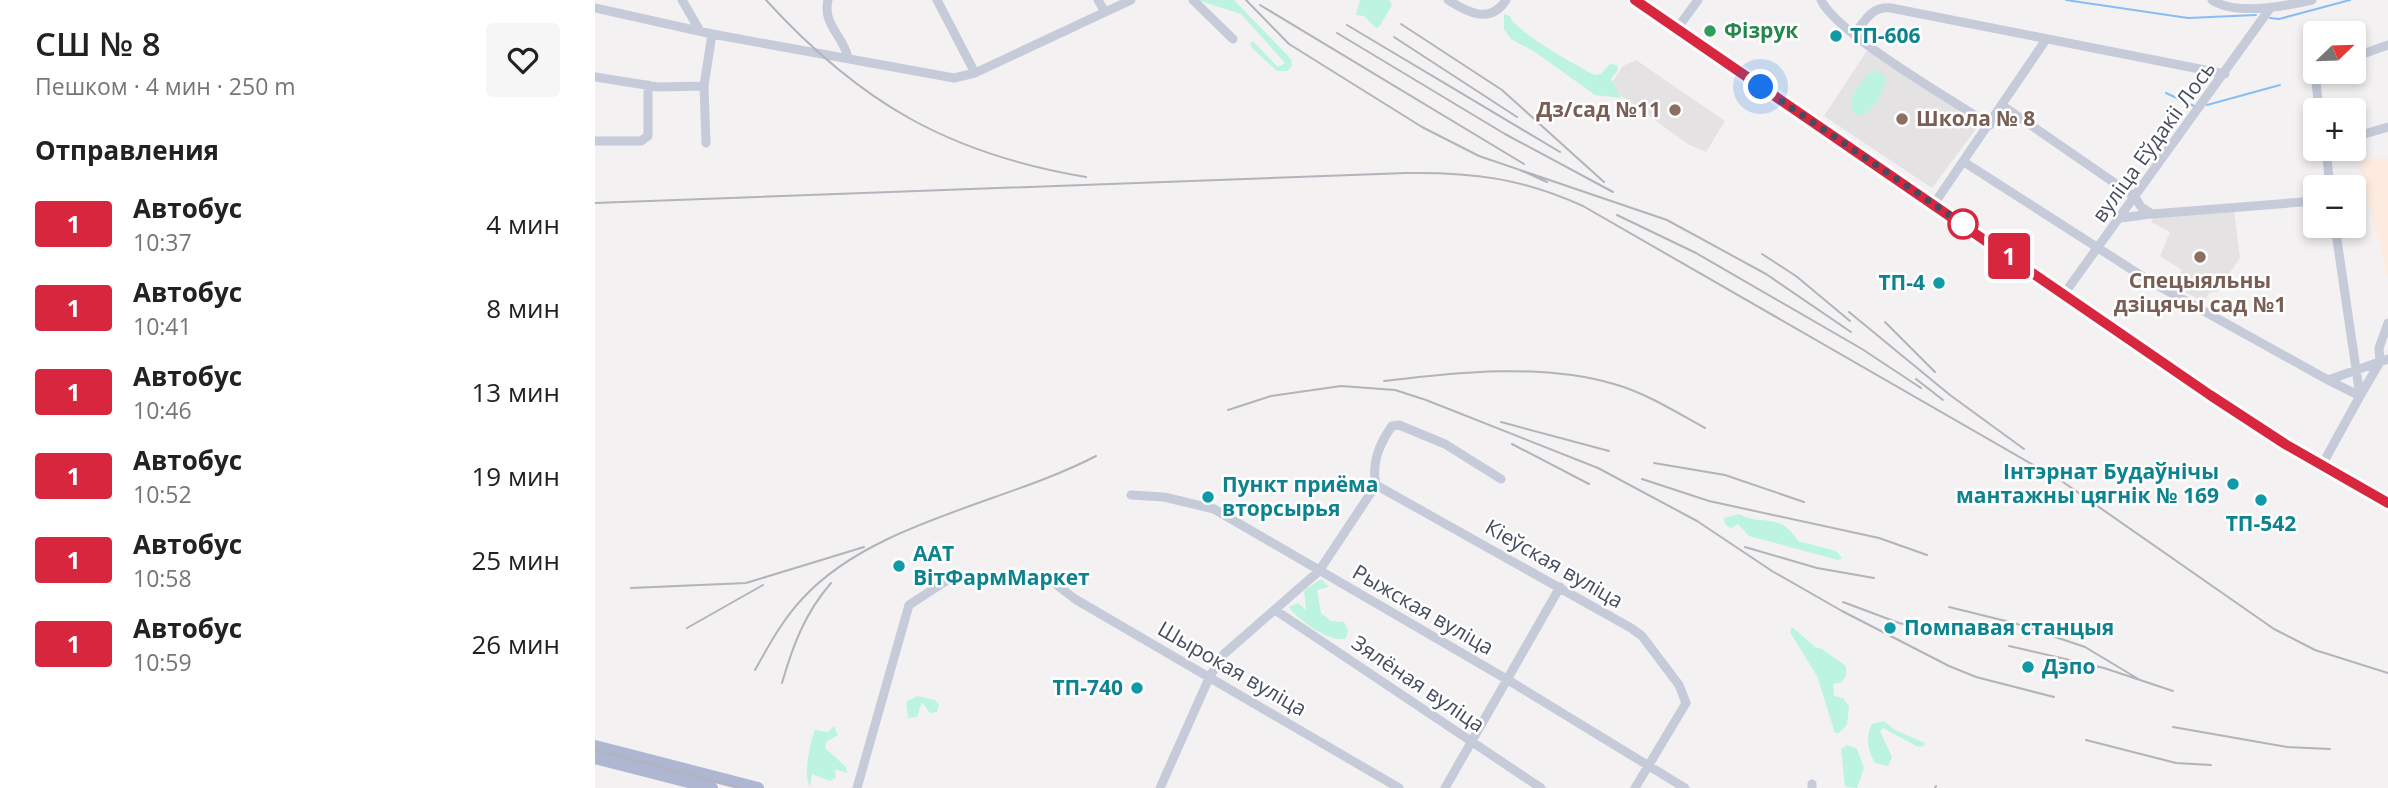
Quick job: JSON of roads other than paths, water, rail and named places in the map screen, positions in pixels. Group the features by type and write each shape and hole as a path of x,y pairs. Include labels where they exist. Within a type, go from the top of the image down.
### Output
{"main road":[{"path":"1635,0 2256,426 2388,503"},
{"path":"595,746 758,788"},
{"path":"595,758 712,788"}],"street":[{"path":"682,0 700,31"},
{"path":"937,0 975,73"},
{"path":"1098,0 1105,12"},
{"path":"595,8 712,34 954,78 975,73 1131,0"},
{"path":"1193,0 1233,39"},
{"path":"1448,0 1472,14 1498,10 1506,0"},
{"path":"1676,30 1698,0"},
{"path":"1821,0 1832,18 1854,35 1990,125"},
{"path":"2213,0 2228,7 2271,7 2312,0"},
{"path":"825,3 832,30 846,46 848,58"},
{"path":"1854,35 1871,13 1882,7 2045,41 2225,74"},
{"name":"вуліца Еўдакіі Лось","path":"2064,294 2271,7"},
{"path":"706,143 704,86 712,34"},
{"path":"1934,204 2045,41"},
{"path":"2366,53 2388,45"},
{"path":"595,77 648,85 704,86"},
{"path":"595,141 641,141 648,136 648,85"},
{"path":"2003,106 2135,197 2141,207 2152,214"},
{"path":"2366,133 2388,127"},
{"path":"1964,162 2098,249 2360,396"},
{"path":"2121,218 2303,202"},
{"path":"2338,238 2360,396"},
{"path":"2384,361 2379,348 2388,323"},
{"path":"2328,380 2384,361"},
{"path":"2322,465 2360,396 2384,361"},
{"path":"1160,788 1210,676 1224,654 1319,571 1376,485 1372,469 1375,457 1392,426 1399,425 1445,444 1501,479"},
{"name":"Кіеўская вуліца","path":"1376,485 1560,587 1642,636 1679,685 1686,703 1648,766"},
{"name":"Рыжская вуліца","path":"1131,495 1164,497 1214,509 1508,680 1685,788"},
{"path":"857,788 909,605 952,577"},
{"name":"Шырокая вуліца","path":"1049,579 1075,599 1399,788"},
{"path":"1445,788 1560,587"},
{"name":"Зялёная вуліца","path":"1275,610 1541,788"},
{"path":"1635,788 1648,766"}],"waterway":[{"path":"2066,0 2188,18 2256,15"},
{"path":"2270,18 2279,19 2350,0"},
{"path":"2207,105 2280,85"},
{"path":"2166,93 2194,106"}],"tram line":[{"path":"595,750 741,788"}],"railway":[{"path":"766,0 836,68 872,95 910,118 949,138 991,154 1086,177"},
{"path":"1246,0 1289,44 1422,127 1479,156 1667,220 1766,274 1851,332"},
{"path":"1260,5 1524,164"},
{"path":"1401,24 1502,90 1604,182"},
{"path":"1347,25 1560,152"},
{"path":"1337,33 1505,134 1613,192"},
{"path":"1394,37 1517,117"},
{"path":"1520,170 1547,182"},
{"path":"595,203 1406,173 1453,174 1517,183 1583,206 2063,482 2274,629 2315,650 2388,673"},
{"path":"1617,215 1696,253 1862,349 1921,388"},
{"path":"1762,254 1796,276 1850,321"},
{"path":"1849,312 1950,395 2024,449"},
{"path":"1885,322 1935,372"},
{"path":"1384,381 1499,371 1586,377 1638,392 1705,428"},
{"path":"1916,379 1943,400"},
{"path":"1228,410 1271,396 1341,386 1395,390 1426,400 1598,468 1697,521 1772,571 1842,611 1949,666 1976,677 2054,697"},
{"path":"1501,422 1609,451"},
{"path":"1512,444 1589,484"},
{"path":"755,670 783,623 803,598 832,572 866,550 942,516 1096,456"},
{"path":"1654,463 1725,475 1804,502"},
{"path":"1642,479 1709,501 1879,538 1927,555"},
{"path":"631,588 746,583 864,547"},
{"path":"1745,547 1817,568 1874,578"},
{"path":"782,683 801,630 831,583"},
{"path":"687,628 763,585"},
{"path":"1843,602 1899,623 1931,630"},
{"path":"1949,607 2014,623 2085,647 2140,680"},
{"path":"2009,646 2104,668 2173,691"},
{"path":"2173,727 2287,747 2330,749"},
{"path":"2086,740 2176,763 2211,765"}],"place":[{"name":"Фізрук","path":"1710,31"},
{"name":"ТП-606","path":"1836,36"},
{"name":"Дз/сад №11","path":"1675,110"},
{"name":"Школа № 8","path":"1902,119"},
{"name":"Спецыяльны дзіцячы сад №1","path":"2200,257"},
{"name":"ТП-4","path":"1939,283"},
{"name":"Інтэрнат Будаўнічы мантажны цягнік № 169","path":"2233,484"},
{"name":"Пункт приёма вторсырья","path":"1208,497"},
{"name":"ТП-542","path":"2261,500"},
{"name":"ААТ ВітФармМаркет","path":"899,566"},
{"name":"Помпавая станцыя","path":"1890,628"},
{"name":"Дэпо","path":"2028,667"},
{"name":"ТП-740","path":"1137,688"}]}
